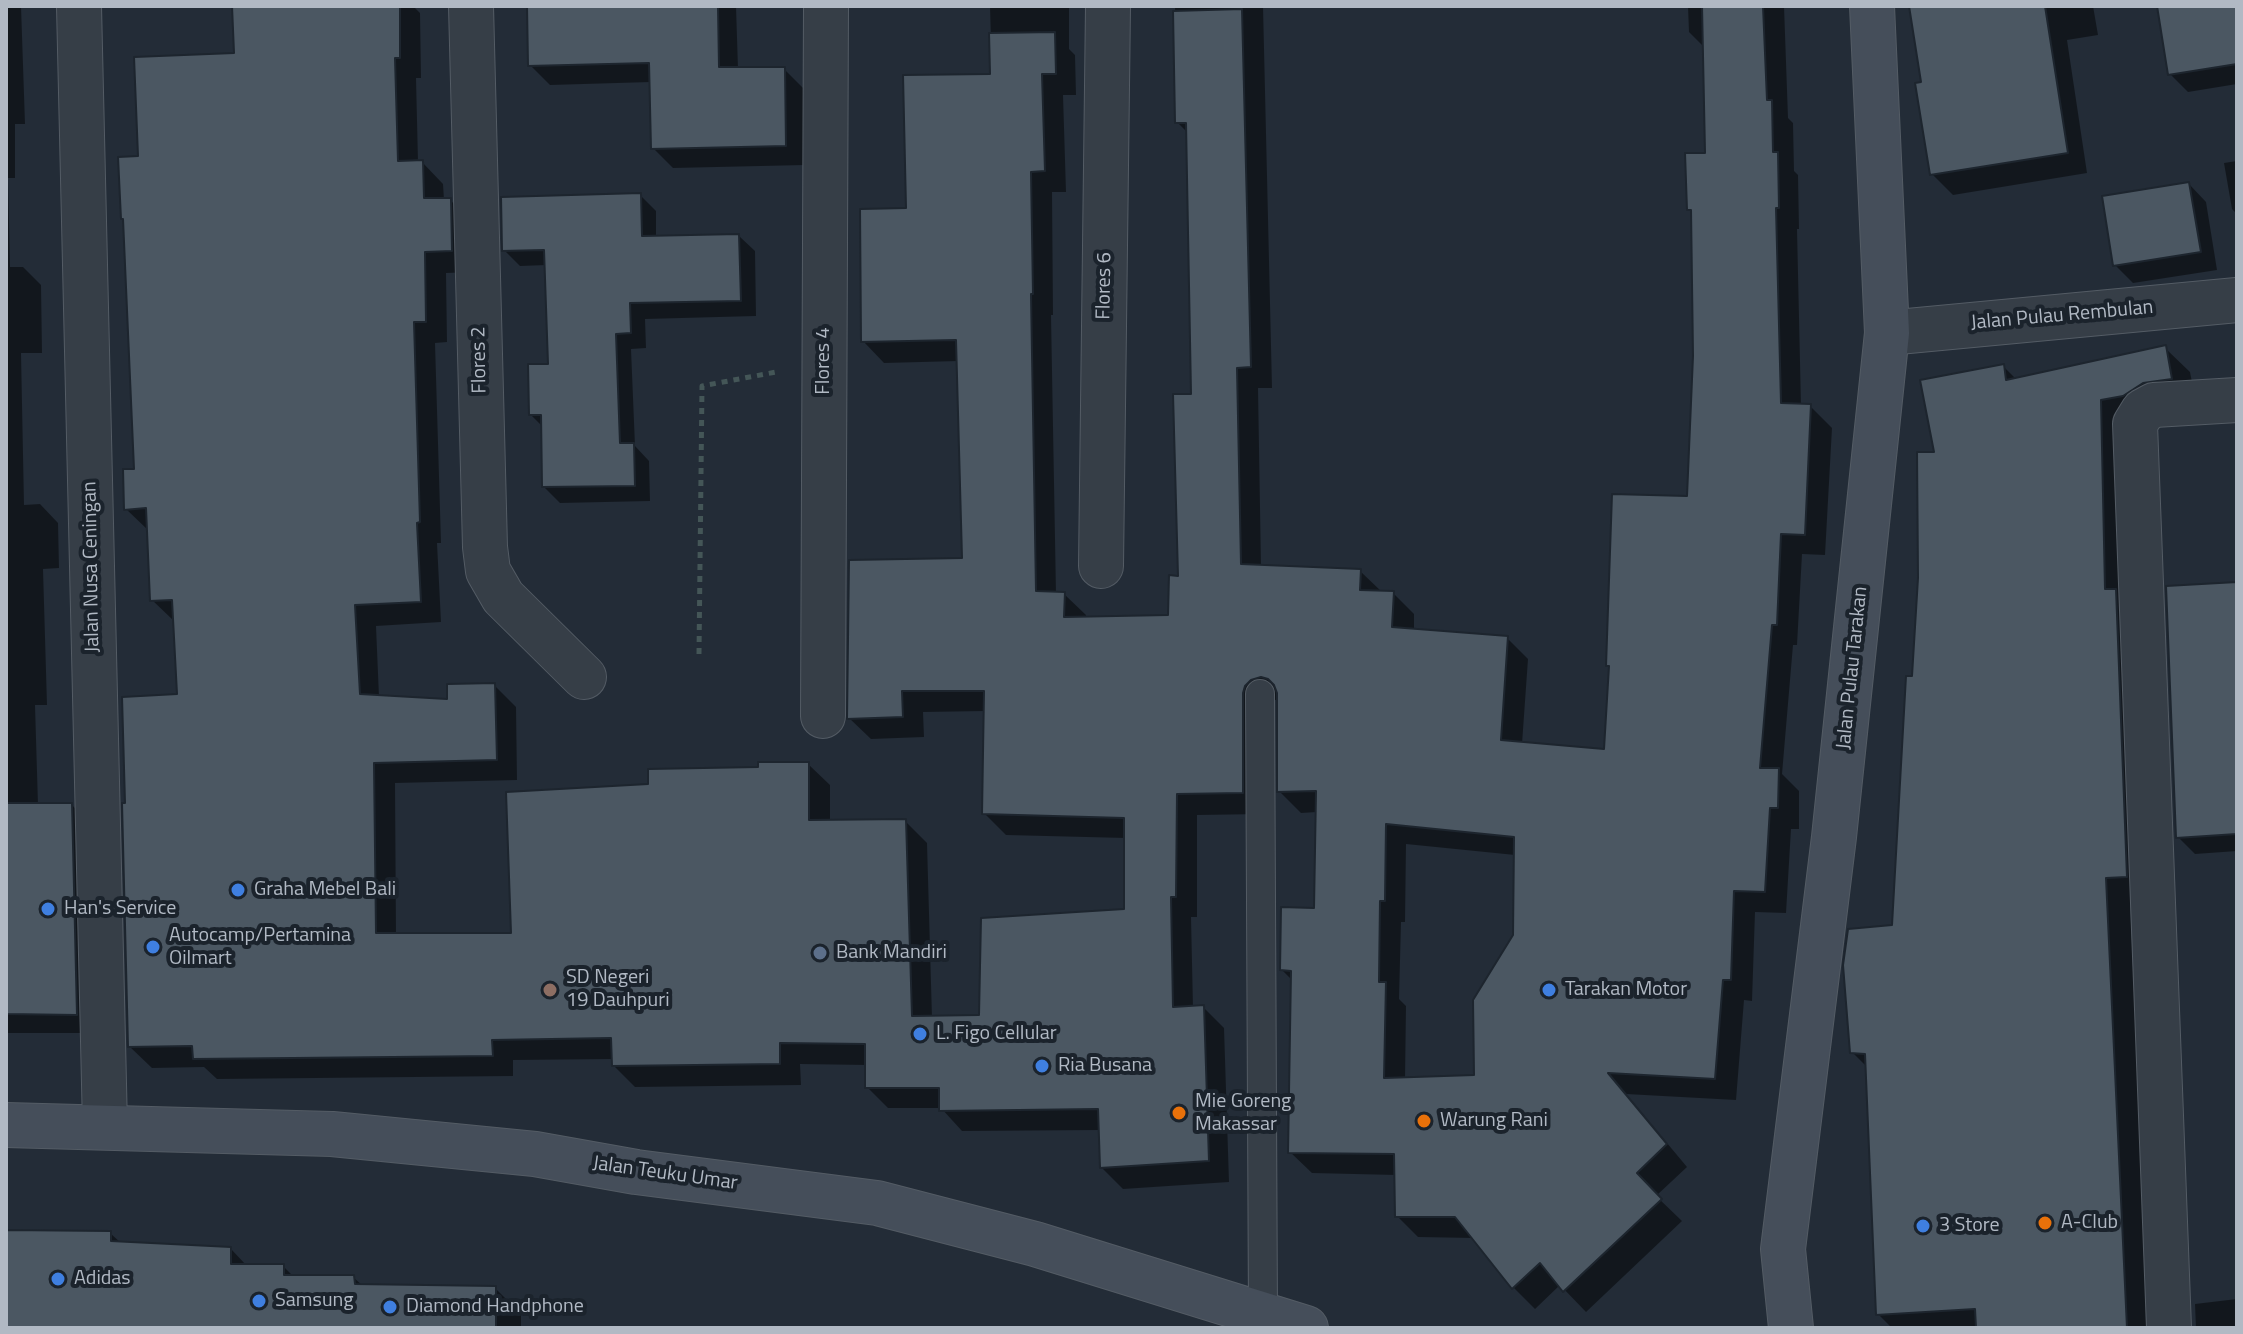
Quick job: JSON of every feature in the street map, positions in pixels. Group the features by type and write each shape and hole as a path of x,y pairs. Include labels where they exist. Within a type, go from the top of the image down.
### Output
{"street":[{"name":"Jalan Nusa Ceningan","path":"79,6 105,1127"},
{"name":"Flores 2","path":"471,6 488,571 503,597 584,677"},
{"name":"Flores 4","path":"823,716 826,6"},
{"name":"Flores 6","path":"1101,566 1108,6"},
{"name":"Jalan Pulau Tarakan","path":"1791,1328 1783,1249 1834,837 1887,333 1872,6"},
{"name":"Jalan Pulau Rembulan","path":"1887,333 2237,300"},
{"path":"2169,1328 2135,424 2143,411 2154,405 2237,400"},
{"name":"Jalan Teuku Umar","path":"6,1125 332,1134 535,1154 636,1172 877,1203 1035,1244 1306,1328"}],"lane":[{"path":"1260,694 1263,1315"}],"path":[{"path":"699,654 702,386 824,363"}],"building":[{"path":"232,6 400,6 400,58 395,58 398,161 423,160 424,198 451,198 452,251 425,252 426,322 414,322 421,602 355,605 360,694 447,699 447,684 495,683 497,760 374,763 376,933 511,933 506,792 648,784 648,769 758,767 758,762 809,762 809,820 906,819 912,1016 979,1015 981,918 1124,909 1124,818 982,814 984,691 902,691 903,717 847,719 849,560 962,558 956,340 861,342 860,209 906,208 903,75 990,74 989,33 1055,32 1056,74 1042,74 1045,171 1031,172 1036,591 1065,592 1064,617 1168,615 1169,575 1178,576 1173,394 1191,394 1186,123 1175,123 1173,11 1242,9 1251,367 1237,368 1241,564 1361,569 1360,590 1394,591 1392,627 1508,636 1501,740 1604,749 1612,494 1687,496 1693,356 1691,210 1687,210 1685,153 1705,153 1702,6 1763,6 1767,100 1772,100 1773,152 1778,152 1779,208 1776,208 1781,403 1811,404 1805,535 1781,534 1777,625 1772,625 1760,768 1779,768 1778,808 1770,808 1765,892 1734,891 1731,980 1723,980 1715,1079 1608,1073 1667,1144 1637,1173 1662,1199 1563,1292 1540,1263 1512,1289 1455,1217 1395,1217 1394,1154 1288,1153 1291,971 1280,970 1281,907 1314,908 1316,791 1277,792 1277,693 1268,679 1261,677 1251,680 1243,693 1243,793 1177,794 1176,897 1171,897 1173,1007 1204,1005 1209,1161 1100,1168 1098,1109 939,1111 939,1088 865,1088 865,1044 780,1043 780,1064 612,1066 611,1038 492,1040 493,1056 193,1059 192,1046 128,1047 122,697 177,694 172,600 150,601 146,508 124,510 123,469 134,469 118,157 138,156 134,57 234,53","holes":["1386,824 1514,837 1513,935 1473,1000 1474,1075 1384,1078 1386,982 1379,982 1380,901 1385,901"]},
{"path":"527,6 718,6 719,67 785,67 786,146 651,149 649,63 528,66"},
{"path":"1909,6 2045,6 2068,153 1930,175 1915,83 1921,82"},
{"path":"2157,6 2237,6 2237,64 2168,75"},
{"path":"2189,182 2201,252 2113,266 2102,196"},
{"path":"641,193 642,236 739,234 741,301 630,303 631,333 616,334 620,443 634,443 635,486 542,487 541,415 529,415 528,364 548,364 544,250 502,251 501,197"},
{"path":"2166,345 2172,379 2143,383 2123,396 2101,400 2105,589 2116,589 2127,877 2106,878 2127,1328 1976,1328 1975,1309 1876,1315 1865,1054 1850,1053 1843,965 1848,929 1892,925 1906,676 1912,676 1918,578 1917,452 1934,452 1920,380 2004,364 2006,380"},
{"path":"2237,582 2237,834 2176,838 2166,586"},
{"name":"Han's Service","path":"6,803 72,803 77,1015 6,1014"},
{"path":"6,1230 111,1231 111,1241 231,1247 231,1264 284,1264 284,1275 354,1275 355,1284 496,1286 496,1328 6,1328"}],"place":[{"name":"Graha Mebel Bali","path":"238,890"},
{"name":"Han's Service","path":"48,909"},
{"name":"Autocamp/Pertamina Oilmart","path":"153,947"},
{"name":"Bank Mandiri","path":"820,953"},
{"name":"SD Negeri 19 Dauhpuri","path":"550,990"},
{"name":"Tarakan Motor","path":"1549,990"},
{"name":"L. Figo Cellular","path":"920,1034"},
{"name":"Ria Busana","path":"1042,1066"},
{"name":"Mie Goreng Makassar","path":"1179,1113"},
{"name":"Warung Rani","path":"1424,1121"},
{"name":"A-Club","path":"2045,1223"},
{"name":"3 Store","path":"1923,1226"},
{"name":"Adidas","path":"58,1279"},
{"name":"Samsung","path":"259,1301"},
{"name":"Diamond Handphone","path":"390,1307"}]}
